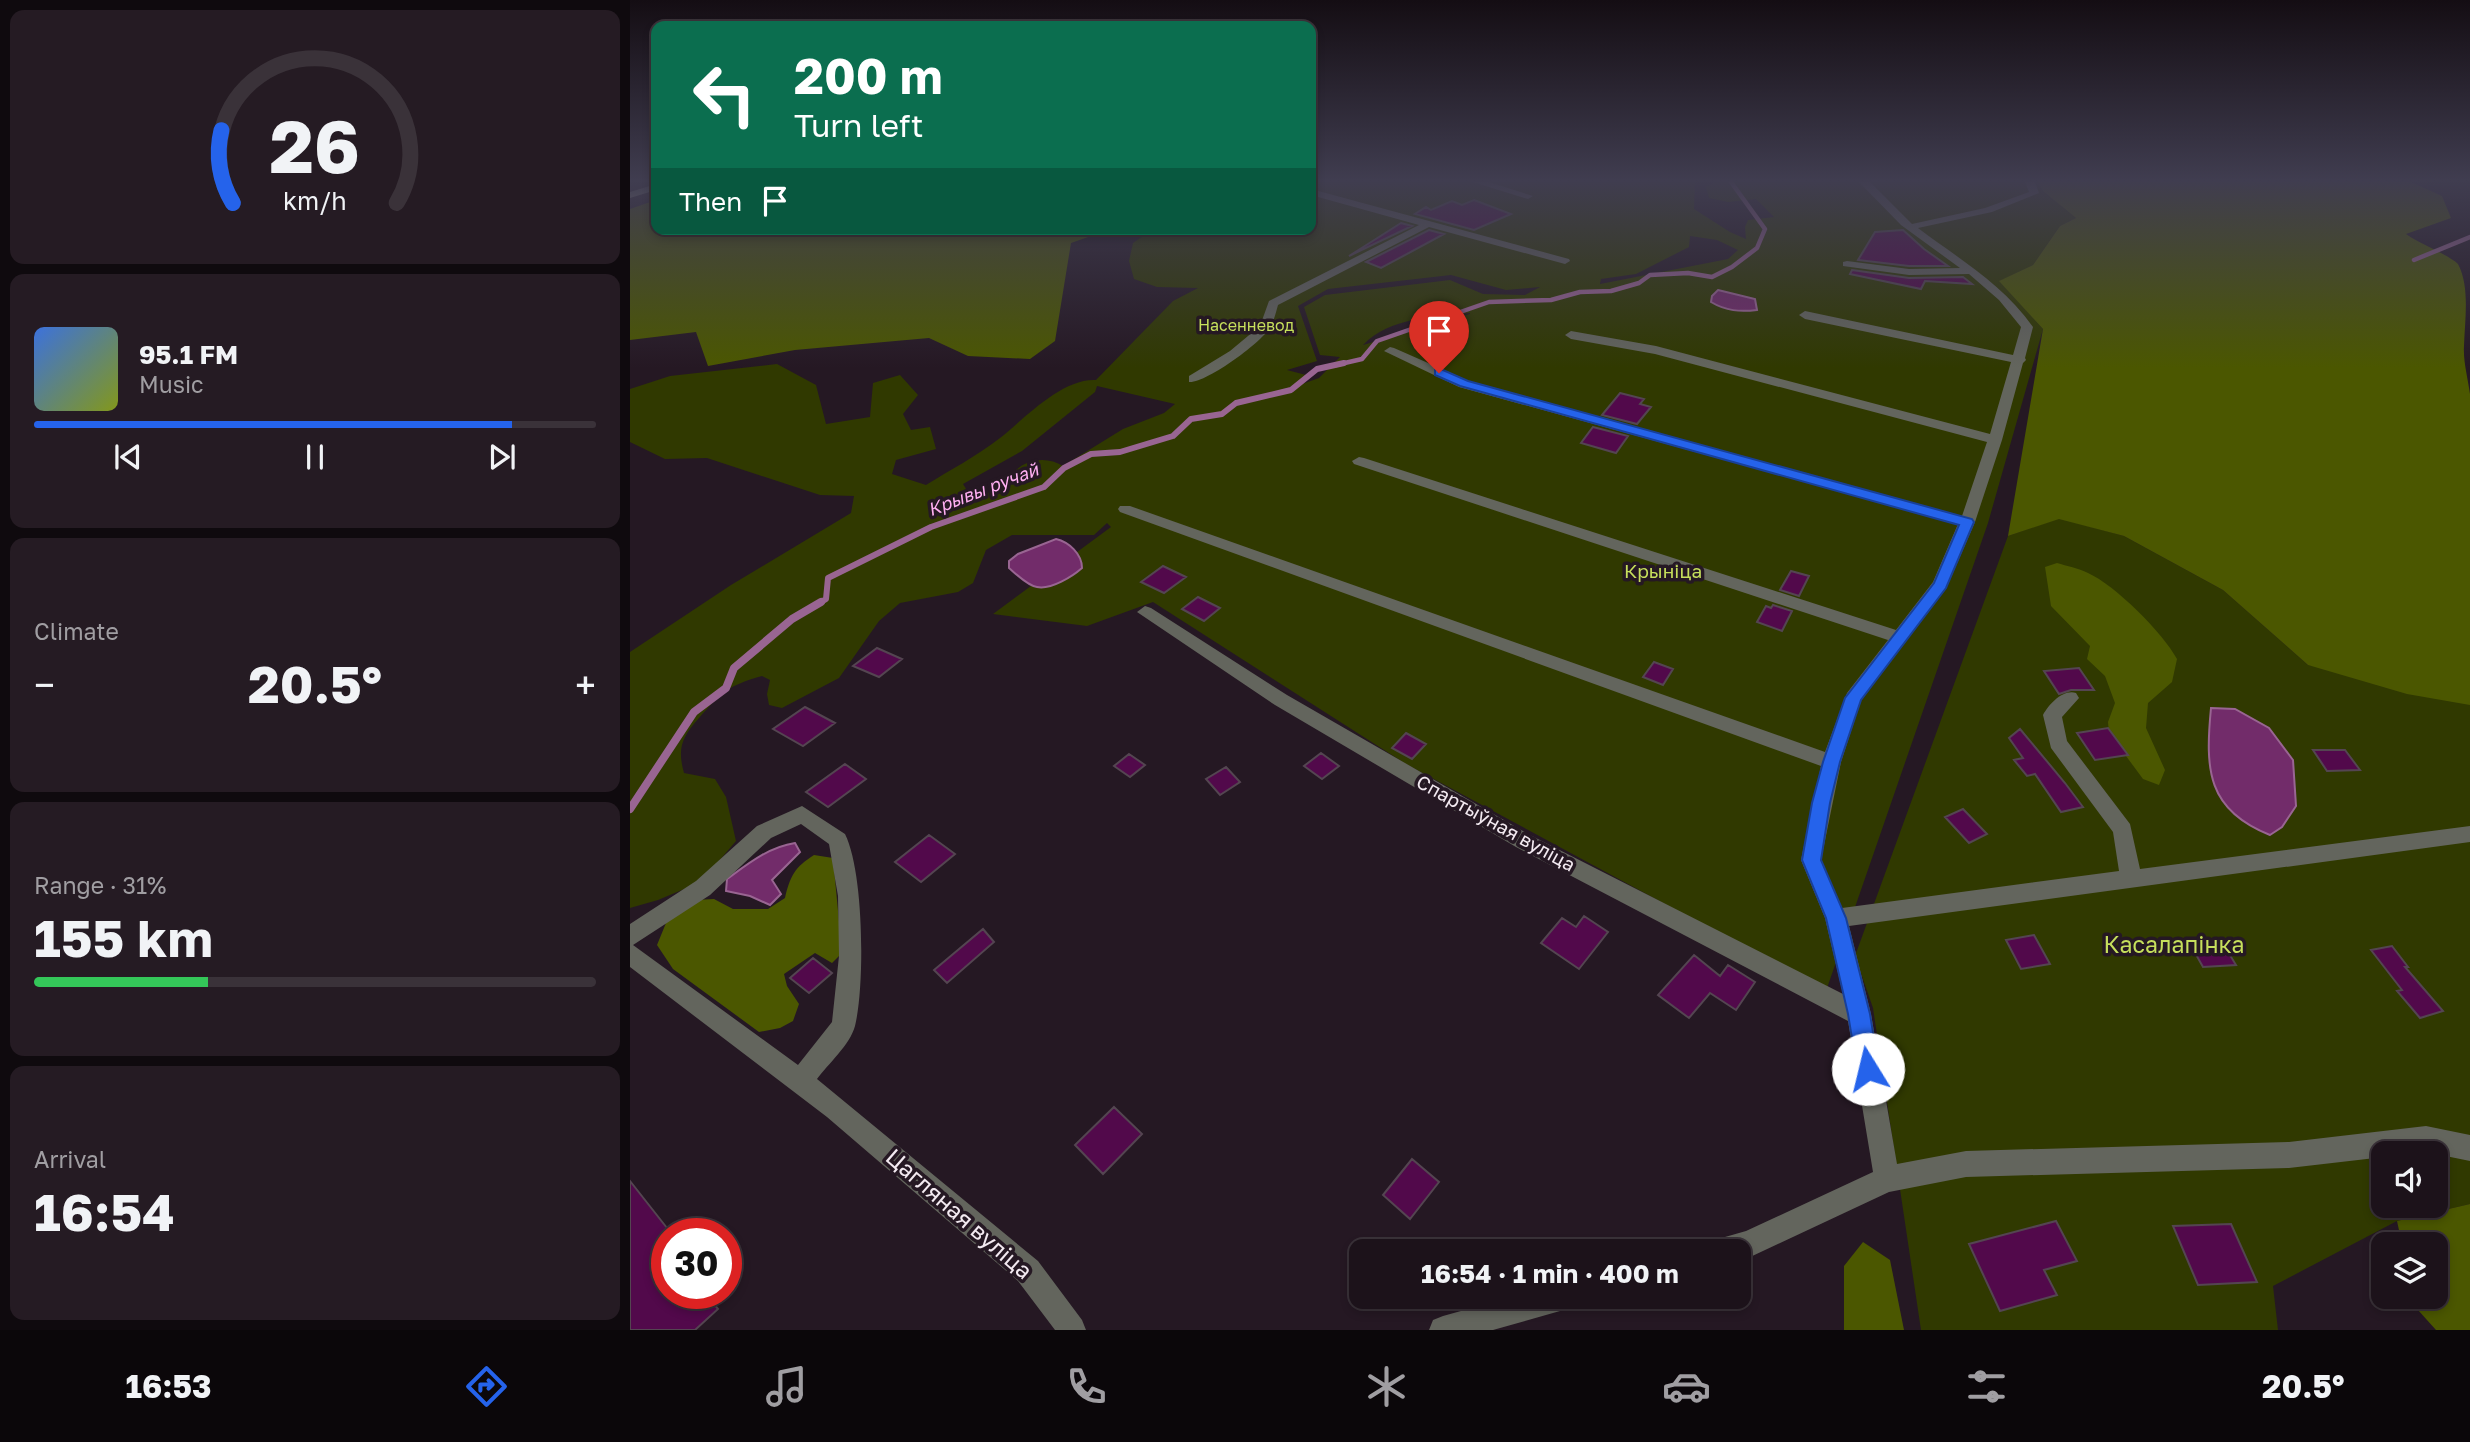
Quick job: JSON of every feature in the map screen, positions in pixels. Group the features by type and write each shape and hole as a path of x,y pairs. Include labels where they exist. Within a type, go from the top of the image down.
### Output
{"street":[{"path":"1194,379 1234,354 1265,327 1272,303 1388,244"},
{"path":"1502,244 1565,261"},
{"path":"1886,1179 1859,1014 1836,918 1811,860 1831,762 1853,698 1940,584 1967,522 1995,440 2020,360 2027,327 2017,311 1933,244"},
{"path":"1847,264 1909,272 1970,271"},
{"path":"1805,315 2020,360"},
{"path":"1571,335 1656,350 1995,440"},
{"path":"1390,351 1464,384 1967,522"},
{"path":"1359,461 1899,637"},
{"path":"1125,509 1831,762"},
{"name":"Спартыўная вуліца","path":"1145,611 1281,700 1523,841 1859,1014"},
{"path":"2070,698 2052,715 2058,743 2123,830 2131,878"},
{"path":"630,936 703,888 764,832 802,814 838,840 849,896 850,956 843,1026 800,1081"},
{"path":"1836,918 2470,834"},
{"name":"Цагляная вуліца","path":"630,954 836,1108 1028,1271 1072,1330"},
{"path":"1751,1243 1886,1179 1966,1164 2289,1155 2426,1139 2470,1148"},
{"path":"1443,1330 1517,1309"}],"green space":[{"path":"630,244 1071,244 1055,341 1030,359 968,356 929,338 795,350 708,366 696,332 630,340"},
{"name":"Крыніца","path":"1133,244 1689,244 1689,247 1636,274 1601,279 1600,284 1728,259 1738,250 1726,244 2047,244 2033,265 2000,281 2043,329 1988,523 1826,991 1406,764 1153,602 1087,626 993,614 1111,527 1107,523 1094,535 1012,535 986,550 973,583 958,592 900,603 879,621 839,678 782,708 769,705 767,694 770,680 762,676 741,683 720,696 688,731 682,743 681,757 684,773 715,779 726,797 736,841 701,882 658,900 630,908 630,652 731,585 851,513 854,496 820,495 707,458 665,459 630,442 630,389 670,376 777,364 816,385 826,424 870,417 873,383 900,375 918,395 903,414 911,430 930,427 936,449 896,460 892,474 926,485 991,445 1057,392 1083,381 1096,380 1173,301 1198,288 1157,287 1134,279 1129,261","holes":["1451,275 1506,290 1540,287 1525,295 1483,294 1450,280 1325,295 1304,307 1320,355 1340,357 1319,378 1291,388 1306,375 1287,370 1317,361 1298,306 1328,289","1470,314 1363,345 1374,336 1399,324","1097,386 1175,404 1164,413 1123,429 1063,466 1052,461 1033,461 1016,470 1006,485 998,490 968,492 963,484 1022,451 1095,392"]},
{"path":"2047,244 2423,244 2458,264 2462,273 2466,303 2464,352 2470,394 2470,705 2407,694 2308,665 2223,590 2124,536 2059,519 2008,536 2043,329 1999,281 2033,265"},
{"name":"Касалапінка","path":"2059,518 2124,536 2223,590 2308,665 2470,686 2470,1204 2448,1209 2448,1141 2371,1141 2371,1218 2410,1218 2371,1232 2371,1235 2273,1286 2278,1330 1921,1330 1873,1008 1855,956 2008,536"},
{"path":"2057,563 2084,571 2111,588 2150,624 2177,659 2172,682 2148,703 2146,728 2165,770 2159,785 2143,779 2109,733 2108,722 2115,703 2105,676 2087,659 2090,646 2051,606 2045,567"},
{"path":"814,855 833,858 842,953 832,963 815,953 784,974 787,986 799,1004 793,1021 780,1028 759,1032 673,969 657,945 666,923 695,900 714,899 733,909 768,909 785,898 794,873"},
{"path":"2470,1204 2470,1330 2436,1330 2418,1309 2448,1309 2448,1232 2399,1232 2397,1221 2410,1218 2448,1218 2448,1209"},
{"path":"1863,1242 1890,1260 1904,1330 1844,1330 1844,1266"}],"shaded area":[{"path":"1718,290 1755,299 1757,310 1733,310 1711,302 1712,296"},
{"path":"1056,539 1074,549 1080,558 1082,568 1067,578 1049,586 1037,587 1009,568 1009,561 1018,554"},
{"path":"2211,708 2235,709 2269,728 2293,760 2296,806 2282,827 2270,835 2249,825 2233,813 2222,800 2215,785 2210,769 2209,750"},
{"path":"795,843 800,852 772,880 781,894 770,905 750,896 726,891 727,879 743,867 768,852"}],"building":[{"path":"1368,244 1374,244 1349,256"},
{"path":"1401,244 1425,244 1381,268 1366,262"},
{"path":"1868,244 1919,244 1948,266 1909,266 1858,260"},
{"path":"1852,270 1909,278 1963,277 1972,284 1925,281 1921,289 1850,274"},
{"path":"1620,393 1644,399 1640,404 1651,407 1637,424 1602,415"},
{"path":"1593,427 1628,436 1616,453 1581,443"},
{"path":"1163,566 1186,577 1164,593 1141,582"},
{"path":"1791,571 1809,576 1799,596 1780,590"},
{"path":"1198,597 1220,608 1204,621 1182,609"},
{"path":"1773,605 1792,611 1782,631 1757,622 1766,606 1771,608"},
{"path":"877,648 902,659 879,677 853,666"},
{"path":"1654,662 1673,669 1663,685 1643,677"},
{"path":"2079,668 2094,690 2071,690 2059,694 2044,671"},
{"path":"805,707 835,723 803,746 773,729"},
{"path":"2108,728 2128,755 2095,760 2077,733"},
{"path":"2020,729 2083,807 2061,812 2035,774 2027,776 2014,760 2023,758 2009,738"},
{"path":"1406,733 1426,744 1412,759 1392,748"},
{"path":"2313,750 2345,750 2360,770 2327,771"},
{"path":"1321,753 1339,766 1322,779 1304,766"},
{"path":"1129,754 1145,765 1130,777 1114,766"},
{"path":"845,764 866,779 828,807 806,792"},
{"path":"1226,767 1240,782 1220,795 1206,779"},
{"path":"1963,809 1987,834 1969,843 1945,817"},
{"path":"929,835 955,854 921,882 895,862"},
{"path":"1584,916 1608,932 1579,969 1541,943 1562,918 1576,927"},
{"path":"983,929 994,942 947,983 934,970"},
{"path":"2034,935 2050,964 2021,969 2006,940"},
{"path":"2222,942 2236,965 2203,967 2190,944"},
{"path":"2392,946 2408,967 2405,967 2443,1011 2420,1018 2397,991 2402,990 2371,950"},
{"path":"1694,955 1720,976 1728,965 1755,982 1736,1010 1710,993 1689,1018 1658,995"},
{"path":"813,958 832,973 809,993 790,978"},
{"path":"1114,1107 1142,1134 1103,1174 1075,1145"},
{"path":"1412,1159 1439,1182 1410,1219 1383,1195"},
{"path":"630,1181 659,1218 651,1218 651,1309 718,1309 695,1330 630,1330"},
{"path":"2056,1221 2077,1261 2044,1270 2057,1295 2000,1311 1969,1244"},
{"path":"2231,1224 2257,1282 2198,1285 2173,1226"}],"waterway":[{"name":"Крывы ручай","path":"1336,365 1362,359 1377,341 1489,302 1551,300 1580,292 1611,291 1639,283 1650,275 1688,273 1712,277 1732,267 1759,244"},
{"path":"2414,260 2453,244"},
{"name":"Крывы ручай","path":"818,604 826,599 828,578 931,527 1044,487 1064,468 1091,454 1120,452 1173,436 1191,419 1222,414 1236,403 1291,390 1317,369 1344,363"},
{"name":"Крывы ручай","path":"630,809 694,712 726,688 734,668 792,619 821,602"}],"route":[{"path":"1439,373 1464,384 1967,522 1940,584 1853,698 1831,762 1821,803 1811,860 1836,918 1859,1014 1868,1069"}],"park label":[{"name":"Насенневод","path":"1246,325"}]}
